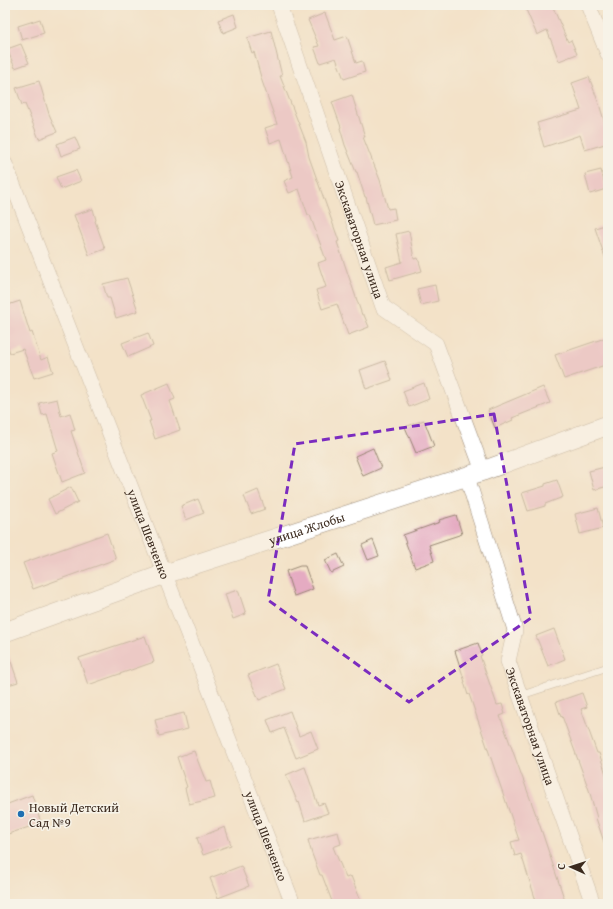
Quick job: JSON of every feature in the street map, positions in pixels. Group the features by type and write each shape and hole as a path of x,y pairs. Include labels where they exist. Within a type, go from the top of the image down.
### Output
{"street":[{"name":"Экскаваторная улица","path":"278,5 383,307 436,344 475,474 515,630 508,661 519,696 594,904"},
{"path":"588,5 608,54"},
{"name":"улица Шевченко","path":"5,164 293,904"},
{"name":"улица Жлобы","path":"5,632 165,574 475,474 608,425"}],"lane":[{"path":"519,696 608,668"}],"highlighted area":[{"path":"494,414 531,618 409,702 268,600 295,444"}],"building":[{"path":"524,5 552,5 568,42 571,40 577,54 559,61 547,30 537,35"},
{"path":"325,13 335,40 347,36 356,63 362,61 365,72 344,79 336,58 320,63 314,47 319,46 308,20"},
{"path":"234,14 238,27 223,33 218,20"},
{"path":"40,19 44,33 22,40 18,26"},
{"path":"271,31 282,76 280,76 306,142 309,157 339,241 337,242 362,315 364,315 369,327 348,335 337,304 322,309 316,290 326,287 318,263 326,260 299,189 289,193 284,181 293,177 281,139 270,143 265,128 277,124 262,81 254,52 252,53 247,38"},
{"path":"21,44 29,63 15,68 7,49"},
{"path":"589,77 608,133 608,143 585,150 580,135 544,147 537,123 581,110 572,83"},
{"path":"39,81 49,114 57,132 39,139 25,104 22,105 16,88"},
{"path":"352,95 365,137 363,137 380,180 388,209 394,208 396,220 373,225 366,197 345,145 341,127 332,102"},
{"path":"75,137 80,149 61,156 57,144"},
{"path":"76,170 81,181 61,189 56,177"},
{"path":"601,170 606,189 590,194 585,174"},
{"path":"93,209 95,221 105,249 89,255 74,215"},
{"path":"608,224 608,260 606,260 595,228"},
{"path":"409,231 414,259 418,258 422,271 390,280 386,267 402,262 396,234"},
{"path":"127,278 138,311 116,318 110,298 107,298 103,284"},
{"path":"435,285 438,301 421,305 417,289"},
{"path":"20,301 30,333 32,332 41,360 48,357 53,372 34,378 23,349 10,353 5,337 5,306"},
{"path":"148,333 153,346 128,357 122,343"},
{"path":"608,337 608,364 564,379 555,355"},
{"path":"385,361 392,380 366,389 360,370"},
{"path":"169,383 175,399 170,401 180,430 155,439 149,421 151,421 141,395"},
{"path":"424,383 429,399 409,407 403,391"},
{"path":"543,387 550,403 512,418 513,420 495,428 488,410"},
{"path":"57,399 61,416 70,413 75,430 71,431 85,473 62,482 52,453 58,451 47,414 42,415 39,403"},
{"path":"424,420 434,446 416,453 405,427"},
{"path":"373,448 381,468 363,476 355,456"},
{"path":"605,467 608,478 608,486 594,490 589,471"},
{"path":"557,480 563,497 545,504 545,506 528,511 522,493 545,486 545,484"},
{"path":"71,487 78,502 55,514 48,499"},
{"path":"258,490 265,509 251,514 244,496"},
{"path":"198,499 204,513 186,520 181,506"},
{"path":"598,508 603,528 580,534 575,514"},
{"path":"456,515 462,534 429,545 434,561 415,568 403,535 440,522 439,520"},
{"path":"107,533 116,559 33,589 23,563"},
{"path":"373,540 379,556 368,560 362,545"},
{"path":"338,554 344,567 331,573 325,560"},
{"path":"300,566 305,566 313,589 294,596 286,571"},
{"path":"238,590 246,614 233,619 225,594"},
{"path":"554,629 565,659 548,666 536,636"},
{"path":"145,636 154,662 88,685 79,658"},
{"path":"478,643 482,655 480,656 497,705 502,704 505,714 500,716 539,823 566,904 537,904 521,854 515,856 511,842 519,840 469,694 468,695 455,651"},
{"path":"5,650 7,650 18,682 5,686"},
{"path":"276,664 286,689 259,700 248,675"},
{"path":"582,693 587,707 581,709 608,780 608,848 606,848 589,790 556,702"},
{"path":"290,711 299,736 311,731 318,749 296,758 284,728 272,733 267,720"},
{"path":"184,713 188,729 159,736 155,720"},
{"path":"194,751 206,782 210,781 215,798 189,804 185,788 187,787 177,757"},
{"path":"305,767 318,805 324,803 328,813 305,821 299,802 298,803 286,775"},
{"name":"Новый Детский Сад №9","path":"32,795 41,823 5,835 5,805"},
{"path":"225,827 231,845 203,855 197,838"},
{"path":"338,832 341,844 333,847 346,878 351,876 362,904 333,904 312,854 308,840"},
{"path":"241,866 249,886 218,898 210,878"}],"place":[{"name":"Новый Детский Сад №9","path":"21,814"}]}
